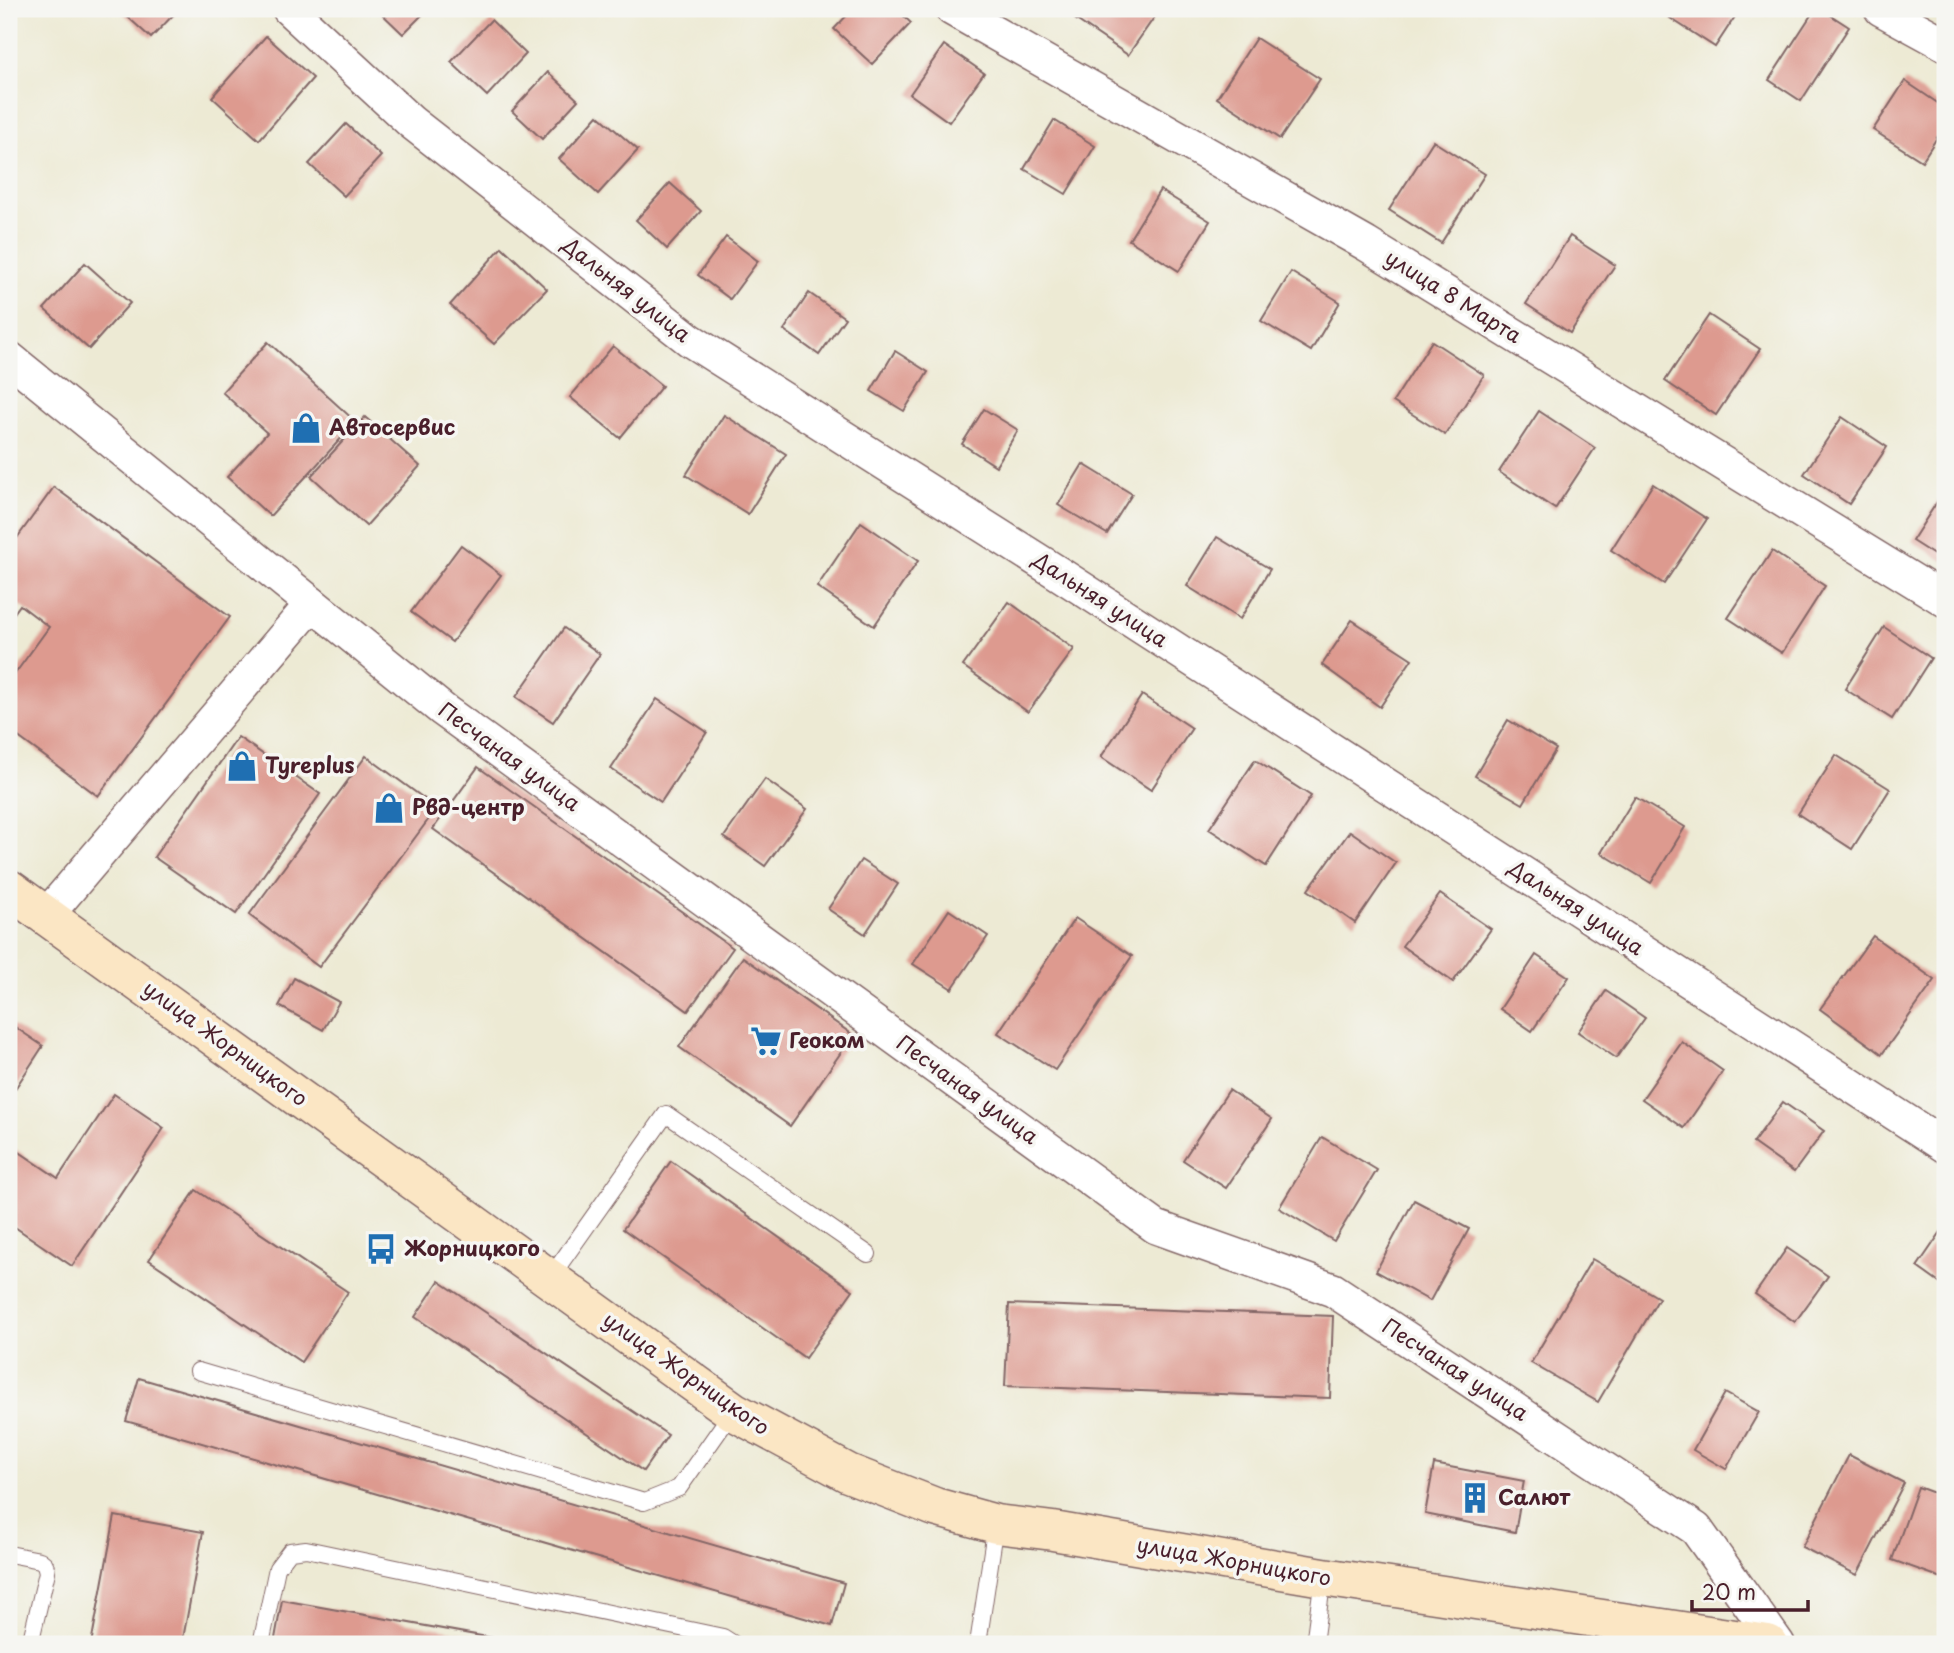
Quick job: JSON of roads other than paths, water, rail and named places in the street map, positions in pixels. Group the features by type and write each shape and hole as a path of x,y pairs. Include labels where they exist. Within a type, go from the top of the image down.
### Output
{"main road":[{"name":"улица Жорницкого","path":"9,889 733,1412 848,1473 935,1507 996,1524 1053,1531 1323,1577 1768,1644"}],"street":[{"name":"Дальняя улица","path":"289,9 411,122 690,340 1058,573 1945,1146"},
{"name":"улица 8 Марта","path":"952,9 1366,244 1945,600"},
{"path":"1881,9 1945,44"},
{"name":"Песчаная улица","path":"9,358 443,710 1156,1227 1333,1290 1696,1529 1778,1644"},
{"path":"46,916 313,604"}],"lane":[{"path":"550,1278 666,1114 868,1254"},
{"path":"198,1371 644,1502 679,1488 733,1412"},
{"path":"978,1644 996,1524"},
{"path":"261,1644 277,1568 290,1551 306,1549 723,1637 734,1644"},
{"path":"9,1555 40,1560 45,1564 47,1572 30,1644"},
{"path":"1314,1644 1323,1577"}],"place":[{"name":"Автосервис","path":"306,428"},
{"name":"Tyreplus","path":"242,766"},
{"name":"Рвд-центр","path":"389,808"},
{"name":"Геоком","path":"766,1041"},
{"name":"Жорницкого","path":"381,1249"},
{"name":"Салют","path":"1475,1498"}]}
